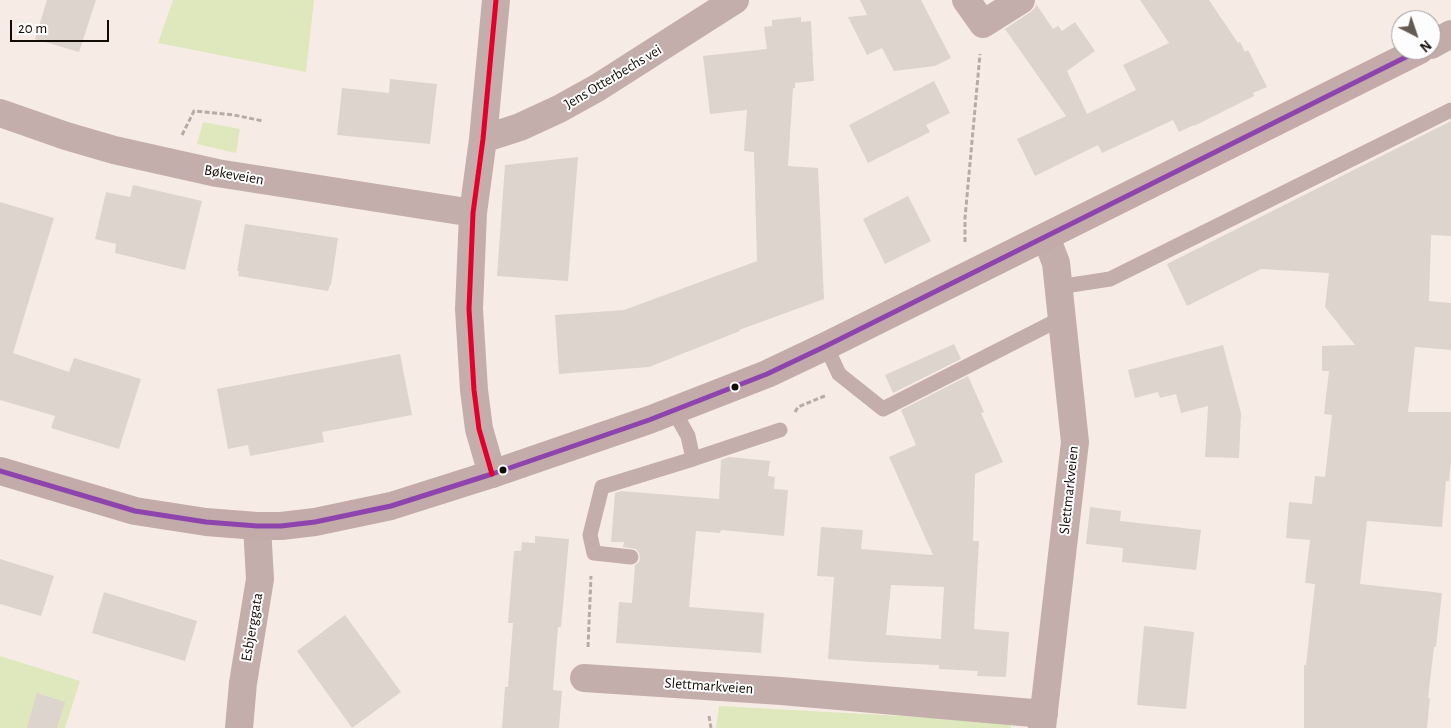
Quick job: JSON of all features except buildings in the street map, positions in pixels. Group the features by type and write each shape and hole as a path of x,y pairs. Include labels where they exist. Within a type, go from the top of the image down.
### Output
{"main road":[{"path":"0,471 135,511 206,522 281,526 314,522 391,506 492,474 674,411 767,374 1046,238 1400,60"}],"street":[{"path":"492,474 479,430 474,390 469,309 473,213 483,139 496,0"},
{"name":"Jens Otterbechs vei","path":"483,139 520,127 560,109 597,88 735,0"},
{"path":"966,0 983,24 1021,0"},
{"name":"Bøkeveien","path":"0,113 66,136 114,150 169,162 217,172 473,213"},
{"name":"Slettmarkveien","path":"584,678 781,691 1043,721 1075,442 1056,263 1046,238"},
{"name":"Esbjerggata","path":"239,728 243,683 260,579 258,526"}],"lane":[{"path":"1058,287 1110,279 1451,110"},
{"path":"826,346 839,374 883,409 1062,318"},
{"path":"674,411 688,436 693,459"},
{"path":"631,558 594,553 590,535 602,487 780,430"}],"path":[{"path":"965,247 965,218 983,24"},
{"path":"169,162 194,111 234,115 263,121"},
{"path":"780,430 798,407 852,384"},
{"path":"584,678 588,654 594,553"}],"green space":[{"path":"173,0 314,0 306,72 158,43"},
{"path":"203,122 240,129 236,153 197,144"},
{"path":"0,656 80,681 65,728 0,728"},
{"path":"719,706 1011,722 1011,728 716,728"}],"transit line":[{"path":"492,474 479,429 474,390 469,309 473,213 483,139 496,0"},
{"path":"0,471 135,511 206,522 281,526 315,522 391,506 492,474 649,420 767,374 1400,60"}]}
